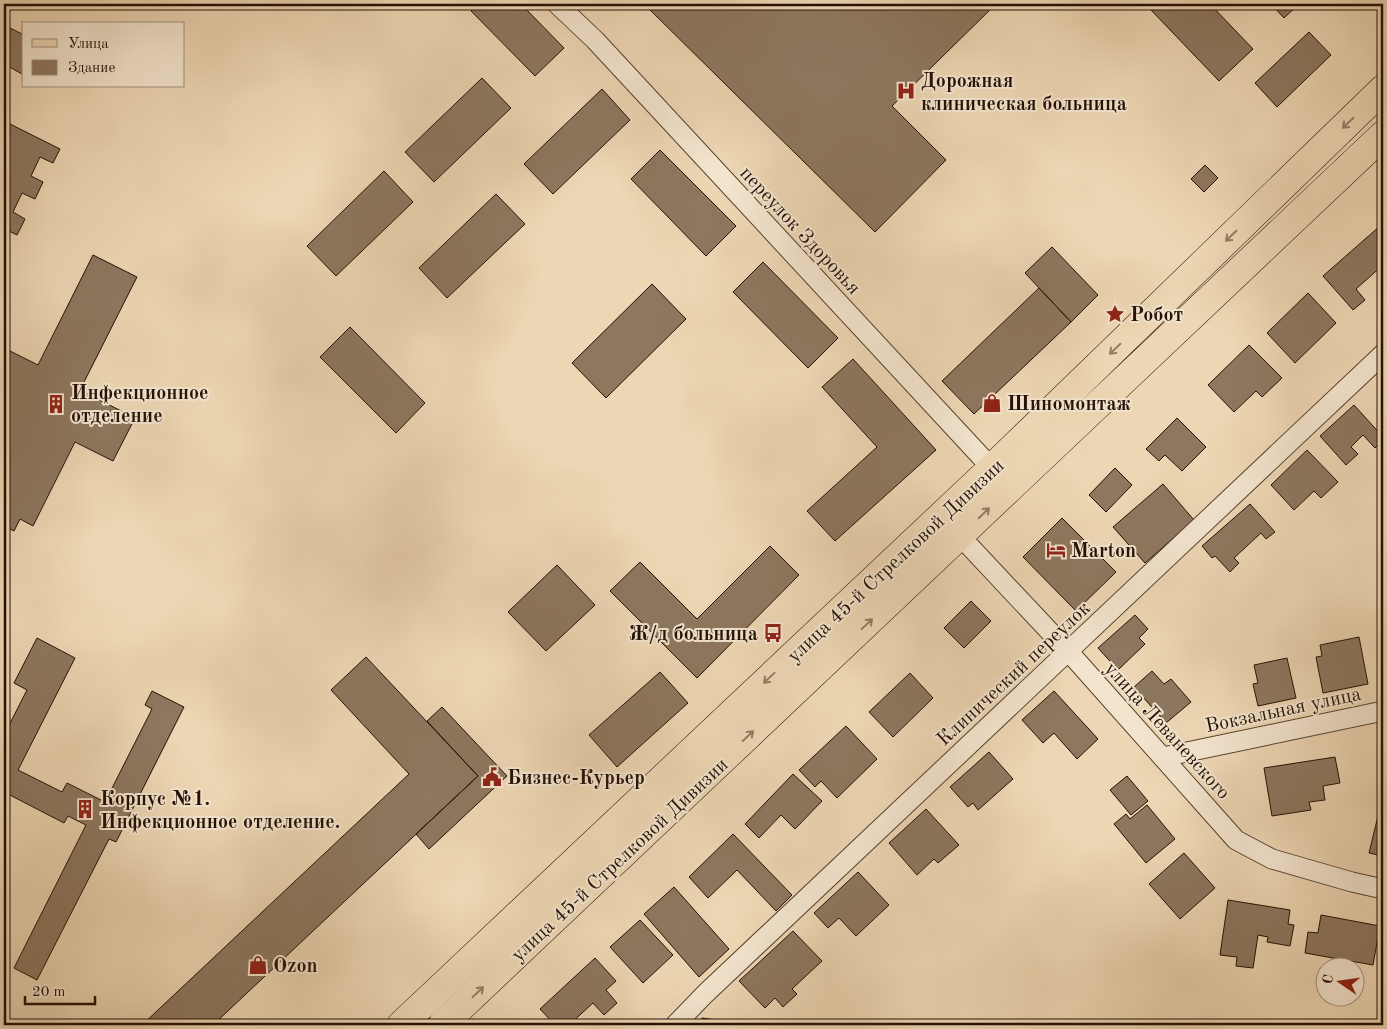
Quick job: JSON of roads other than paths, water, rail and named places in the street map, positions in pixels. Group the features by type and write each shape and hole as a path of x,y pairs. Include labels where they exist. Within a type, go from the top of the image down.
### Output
{"main road":[{"name":"улица 45-й Стрелковой Дивизии","path":"402,1025 992,468 1383,89"},
{"name":"улица 45-й Стрелковой Дивизии","path":"448,1023 1383,135"}],"street":[{"name":"переулок Здоровья","path":"557,4 595,40 1010,488"},
{"name":"Клинический переулок","path":"675,1025 705,994 1383,354"},
{"name":"улица Леваневского","path":"960,536 1068,651 1236,840 1272,859 1383,889"},
{"name":"Вокзальная улица","path":"1163,757 1383,711"}],"place":[{"name":"Дорожная клиническая больница","path":"906,91"},
{"name":"Робот","path":"1115,314"},
{"name":"Шиномонтаж","path":"992,403"},
{"name":"Инфекционное отделение","path":"56,404"},
{"name":"Marton","path":"1056,550"},
{"name":"Ж/д больница","path":"773,633"},
{"name":"Бизнес-Курьер","path":"492,777"},
{"name":"Корпус №1. Инфекционное отделение.","path":"85,809"},
{"name":"Ozon","path":"258,965"}]}
